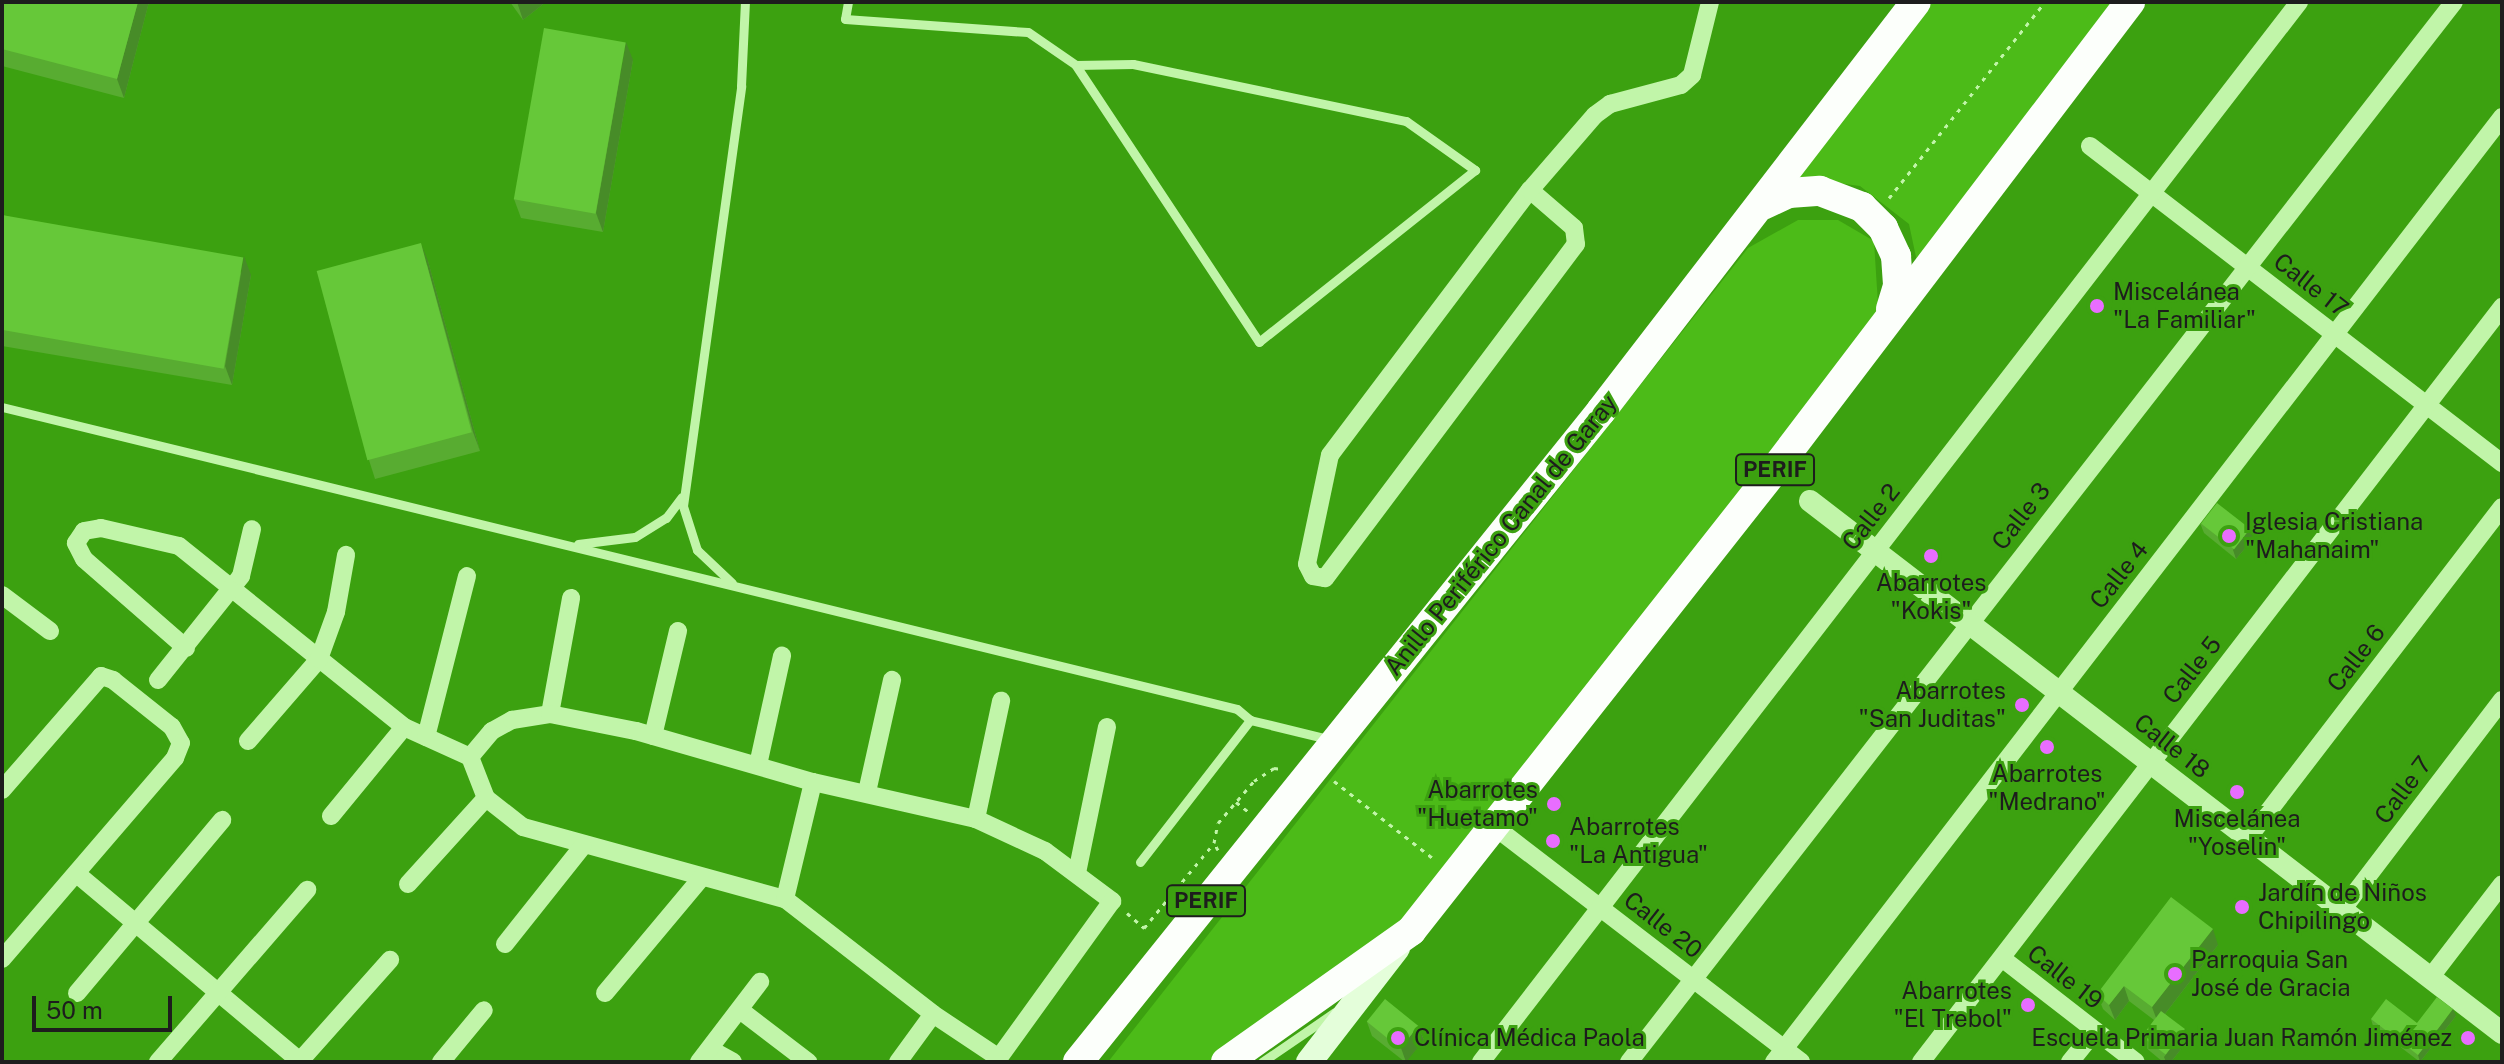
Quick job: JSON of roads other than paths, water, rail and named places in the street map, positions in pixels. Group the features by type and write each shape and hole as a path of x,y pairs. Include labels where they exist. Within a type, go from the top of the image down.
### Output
{"highway":[{"name":"Anillo Periférico Canal de Garay","path":"1078,1062 1762,206 1916,2"},
{"name":"PERIF","path":"1226,1062 1411,931 1495,827 2130,2"},
{"path":"1762,206 1789,193 1820,191 1849,199 1873,216 1891,241 1898,271 1895,301 1881,328"}],"main road":[{"name":"PERIF","path":"1309,1062 1411,931"}],"street":[{"path":"1530,190 1574,228 1576,244 1325,578 1313,576 1307,564 1330,455 1530,190 1610,104 1681,85 1692,75 1710,2"},
{"name":"Calle 2","path":"1481,1062 2299,2"},
{"name":"Calle 3","path":"1629,1062 2454,2"},
{"name":"Calle 4","path":"1779,1055 2502,117"},
{"name":"Calle 17","path":"2090,146 2502,463"},
{"name":"Calle 5","path":"1921,1062 2502,307"},
{"name":"Calle 18","path":"1810,501 2502,1033"},
{"name":"Calle 6","path":"2248,838 2502,507"},
{"path":"186,648 84,559 76,543 84,531 101,528 179,546 404,727 470,757 486,798 523,827 583,846 785,899 933,1014 998,1060 1112,901 1077,873 1009,830 867,792 813,782 653,736 550,714 502,725 470,757"},
{"path":"158,680 230,589 246,562 252,529"},
{"path":"248,741 319,659 336,612 346,555"},
{"path":"426,737 467,576"},
{"path":"2,595 50,631"},
{"path":"550,714 571,598"},
{"path":"653,736 678,631"},
{"path":"758,765 782,656"},
{"path":"2,790 101,676 113,680 172,727 181,743 175,758 2,959"},
{"path":"867,792 892,680"},
{"name":"Calle 7","path":"2342,910 2502,700"},
{"path":"976,819 1001,701"},
{"path":"331,816 404,727"},
{"path":"1077,873 1107,727"},
{"path":"785,899 813,782"},
{"path":"408,884 486,798"},
{"path":"77,993 222,820"},
{"name":"Calle 20","path":"1495,827 1693,979 1779,1055 1801,1062"},
{"path":"505,944 583,846"},
{"path":"77,874 300,1062 390,960"},
{"path":"605,993 702,877"},
{"path":"2430,978 2502,884"},
{"path":"158,1062 307,890"},
{"name":"Calle 19","path":"2003,959 2136,1062"},
{"path":"733,1062 705,1056 760,982"},
{"path":"441,1062 484,1010"},
{"path":"740,1010 808,1062"},
{"path":"898,1062 933,1014"},
{"path":"2070,1062 2095,1031"}],"lane":[{"path":"745,2 741,86 683,494 684,519 697,550 720,575 746,589"},
{"path":"848,2 845,19 1028,32 1076,65 1259,342 1475,170 1406,121 1133,64 1076,65"},
{"path":"2,407 1237,709 1250,720 1334,740"},
{"path":"557,543 601,544 635,537 666,518 683,494"},
{"path":"1140,862 1250,720"},
{"path":"1262,1062 1358,996"}],"place":[{"name":"Miscelánea \"La Familiar\"","path":"2097,306"},
{"name":"Iglesia Cristiana \"Mahanaim\"","path":"2229,536"},
{"name":"Abarrotes \"Kokis\"","path":"1931,556"},
{"name":"Abarrotes \"San Juditas\"","path":"2022,705"},
{"name":"Abarrotes \"Medrano\"","path":"2047,747"},
{"name":"Miscelánea \"Yoselin\"","path":"2237,792"},
{"name":"Abarrotes \"Huetamo\"","path":"1554,804"},
{"name":"Abarrotes \"La Antigua\"","path":"1553,841"},
{"name":"Jardín de Niños Chipilingo","path":"2242,907"},
{"name":"Parroquia San José de Gracia","path":"2175,974"},
{"name":"Abarrotes \"El Trebol\"","path":"2028,1005"},
{"name":"Clínica Médica Paola","path":"1398,1038"},
{"name":"Escuela Primaria Juan Ramón Jiménez","path":"2468,1038"}]}
